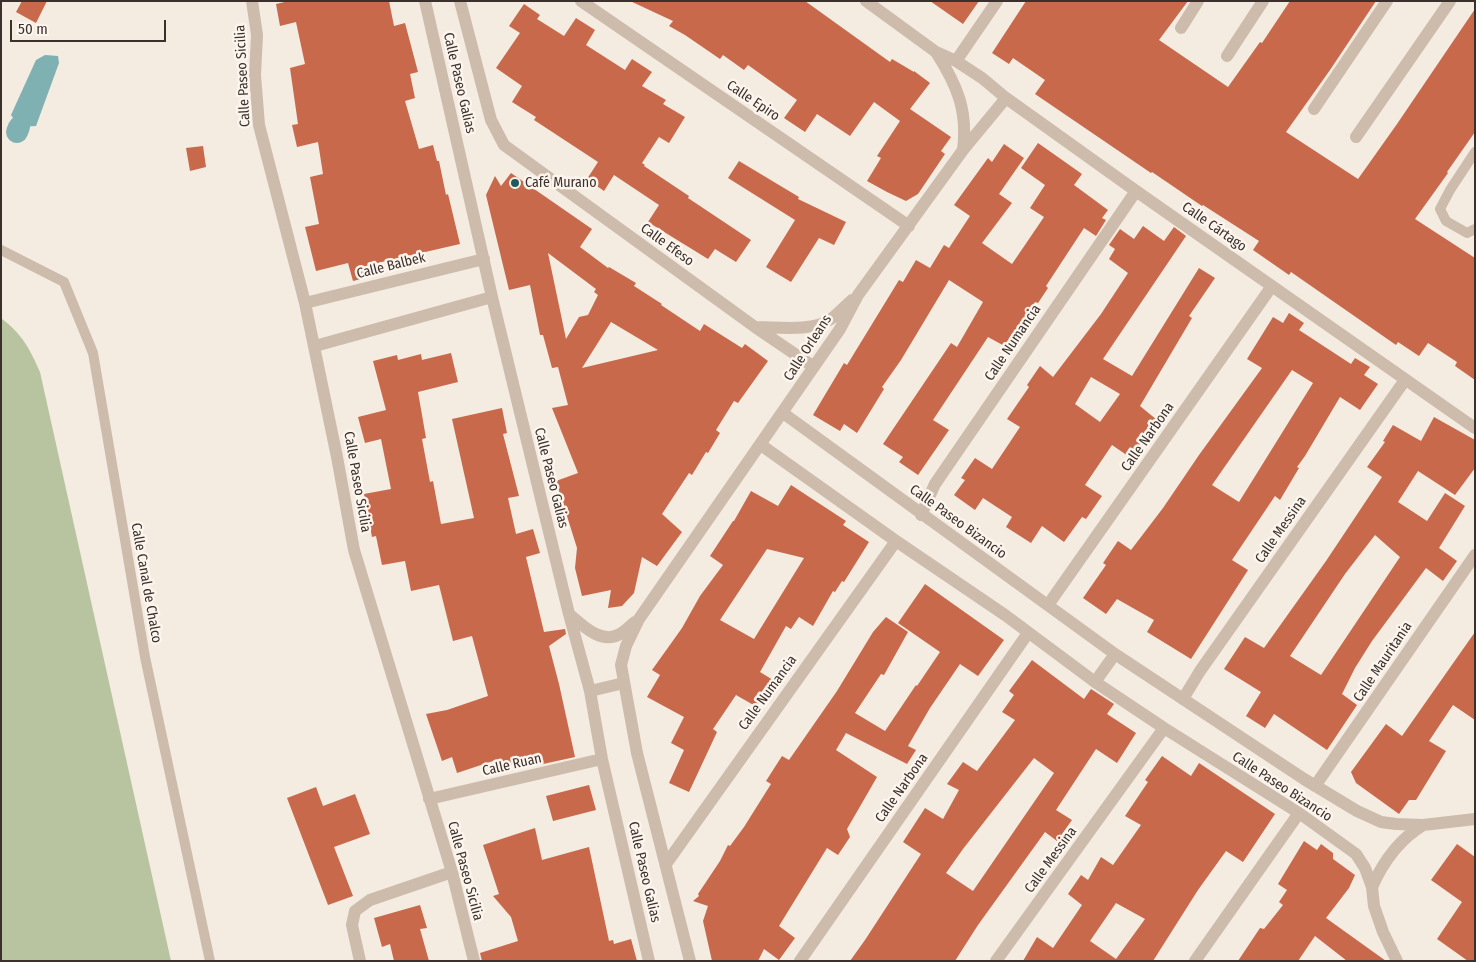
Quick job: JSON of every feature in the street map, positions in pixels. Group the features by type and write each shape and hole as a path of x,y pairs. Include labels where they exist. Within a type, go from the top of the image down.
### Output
{"street":[{"name":"Calle Paseo Sicilia","path":"252,1 257,35 255,75 259,125 315,346 354,550 452,872 474,961"},
{"name":"Calle Paseo Galias","path":"425,1 492,297 569,614 590,691 602,759 649,961"},
{"name":"Calle Paseo Galias","path":"460,1 491,120 504,145"},
{"name":"Calle Epiro","path":"581,1 909,226"},
{"name":"Calle Cártago","path":"866,1 936,52 956,61 982,78 1006,98 1136,191 1475,428"},
{"path":"956,61 997,1"},
{"path":"1180,28 1198,1"},
{"path":"1227,56 1263,1"},
{"path":"1314,109 1387,1"},
{"path":"1356,136 1450,1"},
{"name":"Calle Cártago","path":"936,52 948,70 961,101 965,131 963,150"},
{"name":"Calle Orleans","path":"639,619 840,329 858,295 963,150 1006,98"},
{"name":"Calle Efeso","path":"504,145 755,327 814,367"},
{"name":"Calle Numancia","path":"921,515 936,484 1136,191"},
{"name":"Calle Balbek","path":"305,303 484,259"},
{"name":"Calle Narbona","path":"1048,605 1272,286"},
{"path":"755,327 792,328 813,326 830,320 858,295"},
{"path":"315,346 492,297"},
{"name":"Calle Messina","path":"1183,699 1200,671 1405,380"},
{"name":"Calle Paseo Bizancio","path":"783,413 1115,654 1315,786 1369,818 1381,822 1423,825 1475,819"},
{"name":"Calle Paseo Bizancio","path":"761,445 896,541 1005,615 1095,682 1299,813 1356,854 1365,868 1372,887 1374,906 1383,932 1397,961"},
{"name":"Calle Numancia","path":"666,864 896,541"},
{"name":"Calle Mauritania","path":"1315,786 1475,555"},
{"path":"569,614 591,631 609,638 620,635 639,619"},
{"name":"Calle Paseo Galias","path":"639,619 626,646 621,665 638,753 690,961"},
{"name":"Calle Narbona","path":"800,961 1028,633"},
{"path":"1095,682 1115,654"},
{"path":"590,691 624,683"},
{"name":"Calle Messina","path":"996,961 1164,728"},
{"name":"Calle Ruan","path":"429,799 602,759"},
{"path":"1196,961 1299,813"},
{"path":"1372,887 1388,858 1409,835 1423,825"},
{"path":"360,961 352,925 355,912 370,900 452,872"}],"lane":[{"path":"1475,152 1440,209 1446,221 1467,233 1475,229"},
{"name":"Calle Canal de Chalco","path":"1,250 64,282 93,354 145,657 210,961"}],"green space":[{"path":"1,318 25,342 40,372 171,961 1,961"}],"water":[{"path":"45,55 58,56 59,63 36,126 19,127 11,115 36,60"}],"building":[{"path":"22,1 47,1 36,23 16,12"},
{"path":"289,1 389,1 394,26 405,23 418,72 410,74 415,98 405,101 419,149 433,145 437,161 439,161 446,195 448,194 460,244 373,264 373,267 367,269 369,277 353,281 348,263 316,271 305,227 319,224 310,177 323,174 318,142 297,147 292,125 298,124 290,68 305,64 296,22 280,26 276,4"},
{"path":"630,1 805,1 890,62 892,59 914,71 930,83 910,109 951,137 941,151 945,154 918,194 906,201 887,192 867,181 881,158 877,156 900,121 874,102 850,136 817,114 805,132 784,118 797,100 748,65 744,70 723,55 720,59 669,26 673,21"},
{"path":"930,1 979,1 963,24"},
{"path":"1026,1 1188,1 1159,40 1228,87 1260,42 1262,43 1290,1 1376,1 1286,132 1358,179 1475,9 1475,132 1415,219 1475,258 1475,380 1455,366 1457,362 1428,343 1419,356 1398,342 1396,345 1291,272 1289,275 1253,250 1259,241 1151,173 1035,94 1045,80 1013,58 1009,64 992,53"},
{"path":"524,4 540,15 537,19 564,36 576,18 595,30 586,45 625,70 632,59 652,72 642,86 666,100 663,104 685,117 669,143 659,137 642,163 689,196 688,198 751,240 736,262 715,249 708,259 648,222 659,205 614,175 604,191 587,179 598,162 534,120 536,117 512,102 522,86 496,68 520,33 509,26"},
{"path":"1038,143 1082,174 1074,185 1108,210 1102,218 1106,220 1096,236 1084,228 1046,286 1048,288 1038,303 1035,302 1008,348 988,337 933,420 949,430 918,475 899,462 903,457 883,444 951,343 957,347 983,302 949,280 901,360 882,387 884,389 857,433 844,424 840,431 813,415 844,363 847,365 899,280 903,282 916,260 930,268 944,245 949,248 970,216 954,205 988,158 992,162 1004,144 1024,158 999,194 1012,203 982,243 1012,264 1044,217 1030,208 1045,185 1021,168"},
{"path":"203,146 206,167 190,171 186,148"},
{"path":"739,161 799,197 798,199 846,222 834,245 819,238 791,282 766,267 795,220 728,178"},
{"path":"511,173 592,229 580,247 608,268 636,283 634,286 700,331 704,324 742,348 745,344 768,361 738,403 734,401 716,430 720,433 708,453 706,452 692,475 689,473 662,514 682,532 657,566 642,557 634,593 622,606 608,608 611,590 582,596 575,568 577,548 556,481 578,473 552,408 568,405 558,367 552,368 543,335 540,335 530,285 509,290 486,195 495,176 501,186","holes":["548,253 596,289 594,292 598,295 588,315 579,317 566,339","611,322 658,350 582,368"]},
{"path":"1143,226 1164,241 1174,227 1186,236 1103,359 1132,376 1199,268 1215,278 1189,316 1192,318 1140,406 1157,420 1131,458 1112,445 1085,485 1102,496 1086,519 1082,517 1064,542 1042,526 1031,543 1006,527 1012,517 983,498 975,510 954,495 965,480 961,478 975,458 992,469 1020,427 1007,419 1029,387 1027,385 1040,366 1053,377 1101,314 1128,273 1109,259 1115,249 1109,245 1120,229 1134,239","holes":["1091,377 1120,394 1100,422 1075,404"]},
{"path":"1289,313 1304,323 1299,330 1351,364 1355,358 1370,367 1364,375 1378,384 1360,410 1340,397 1297,467 1299,468 1280,500 1275,496 1232,560 1248,570 1191,659 1147,632 1154,620 1117,599 1106,614 1083,598 1106,565 1103,563 1118,541 1131,550 1163,508 1262,368 1247,359 1273,317 1283,323","holes":["1292,370 1313,383 1239,502 1212,485"]},
{"path":"451,353 458,382 418,392 426,438 422,439 430,482 433,481 441,524 474,518 452,419 502,408 507,433 503,434 519,496 508,498 516,534 533,529 540,553 526,557 544,632 565,629 566,634 549,646 575,757 534,766 533,759 499,769 496,760 457,773 452,757 442,761 426,714 447,710 488,696 472,636 453,641 439,585 411,591 405,561 382,565 376,536 372,537 364,494 391,489 381,439 365,443 358,417 386,410 373,361 397,355 398,360 421,354 422,360"},
{"path":"1434,417 1475,440 1475,468 1455,495 1418,471 1398,502 1427,521 1445,493 1465,506 1439,548 1457,561 1443,581 1426,568 1372,641 1342,694 1357,705 1327,750 1274,714 1265,728 1246,716 1261,692 1224,669 1245,637 1264,648 1326,561 1382,477 1367,467 1385,442 1383,441 1393,425 1421,441","holes":["1375,535 1400,557 1321,675 1290,656 1345,574"]},
{"path":"791,485 846,521 843,525 869,542 844,582 842,581 835,592 833,591 813,626 799,617 791,629 786,626 760,672 773,680 757,707 736,695 713,729 717,732 689,792 669,783 684,750 671,743 684,717 647,697 660,675 652,670 682,628 700,596 723,565 710,556 734,521 751,491 778,506","holes":["767,549 804,558 754,639 720,620"]},
{"path":"925,584 1004,640 978,676 960,664 930,708 908,746 916,750 907,764 846,733 836,750 877,777 847,829 850,837 838,855 827,848 779,926 795,938 779,960 764,949 758,961 712,961 703,921 708,906 693,901 699,896 698,894 720,861 728,845 730,846 744,827 771,784 766,781 782,756 789,760 837,691 873,632 886,617 908,632 884,675 881,674 855,713 885,731 940,652 898,623"},
{"path":"1475,632 1475,720 1453,705 1429,741 1446,751 1416,800 1409,800 1399,814 1356,783 1351,772 1386,724 1402,736"},
{"path":"1032,660 1084,699 1091,689 1114,704 1107,714 1136,733 1117,763 1096,749 1056,810 1072,820 1057,841 1045,832 978,925 955,961 850,961 921,854 903,842 925,808 943,819 959,790 947,784 963,762 977,771 1015,720 1002,712 1014,695 1009,691","holes":["1034,758 1054,773 973,891 946,873"]},
{"path":"1162,756 1191,776 1199,763 1275,814 1243,862 1226,851 1198,890 1153,961 1023,961 1037,937 1053,948 1082,905 1068,894 1081,875 1088,880 1101,857 1113,865 1141,825 1125,816 1148,782 1145,780","holes":["1116,903 1145,919 1116,959 1090,941"]},
{"path":"589,785 596,810 553,821 546,796"},
{"path":"316,787 323,806 355,794 370,834 334,847 353,896 328,905 287,798"},
{"path":"535,828 542,860 589,847 609,941 613,940 614,944 631,939 637,961 482,961 480,953 518,941 511,917 493,896 499,894 483,845"},
{"path":"1304,841 1317,850 1321,844 1333,853 1333,859 1355,875 1349,888 1326,918 1386,961 1347,961 1315,936 1298,961 1238,961 1260,928 1264,929 1283,905 1279,902 1287,890 1278,884"},
{"path":"1457,844 1475,857 1475,961 1468,961 1437,939 1462,902 1431,880"},
{"path":"420,905 427,928 420,929 429,961 394,961 390,944 382,947 374,918"}],"waterway":[{"path":"17,132 19,127"}],"place":[{"name":"Café Murano","path":"515,183"}]}
